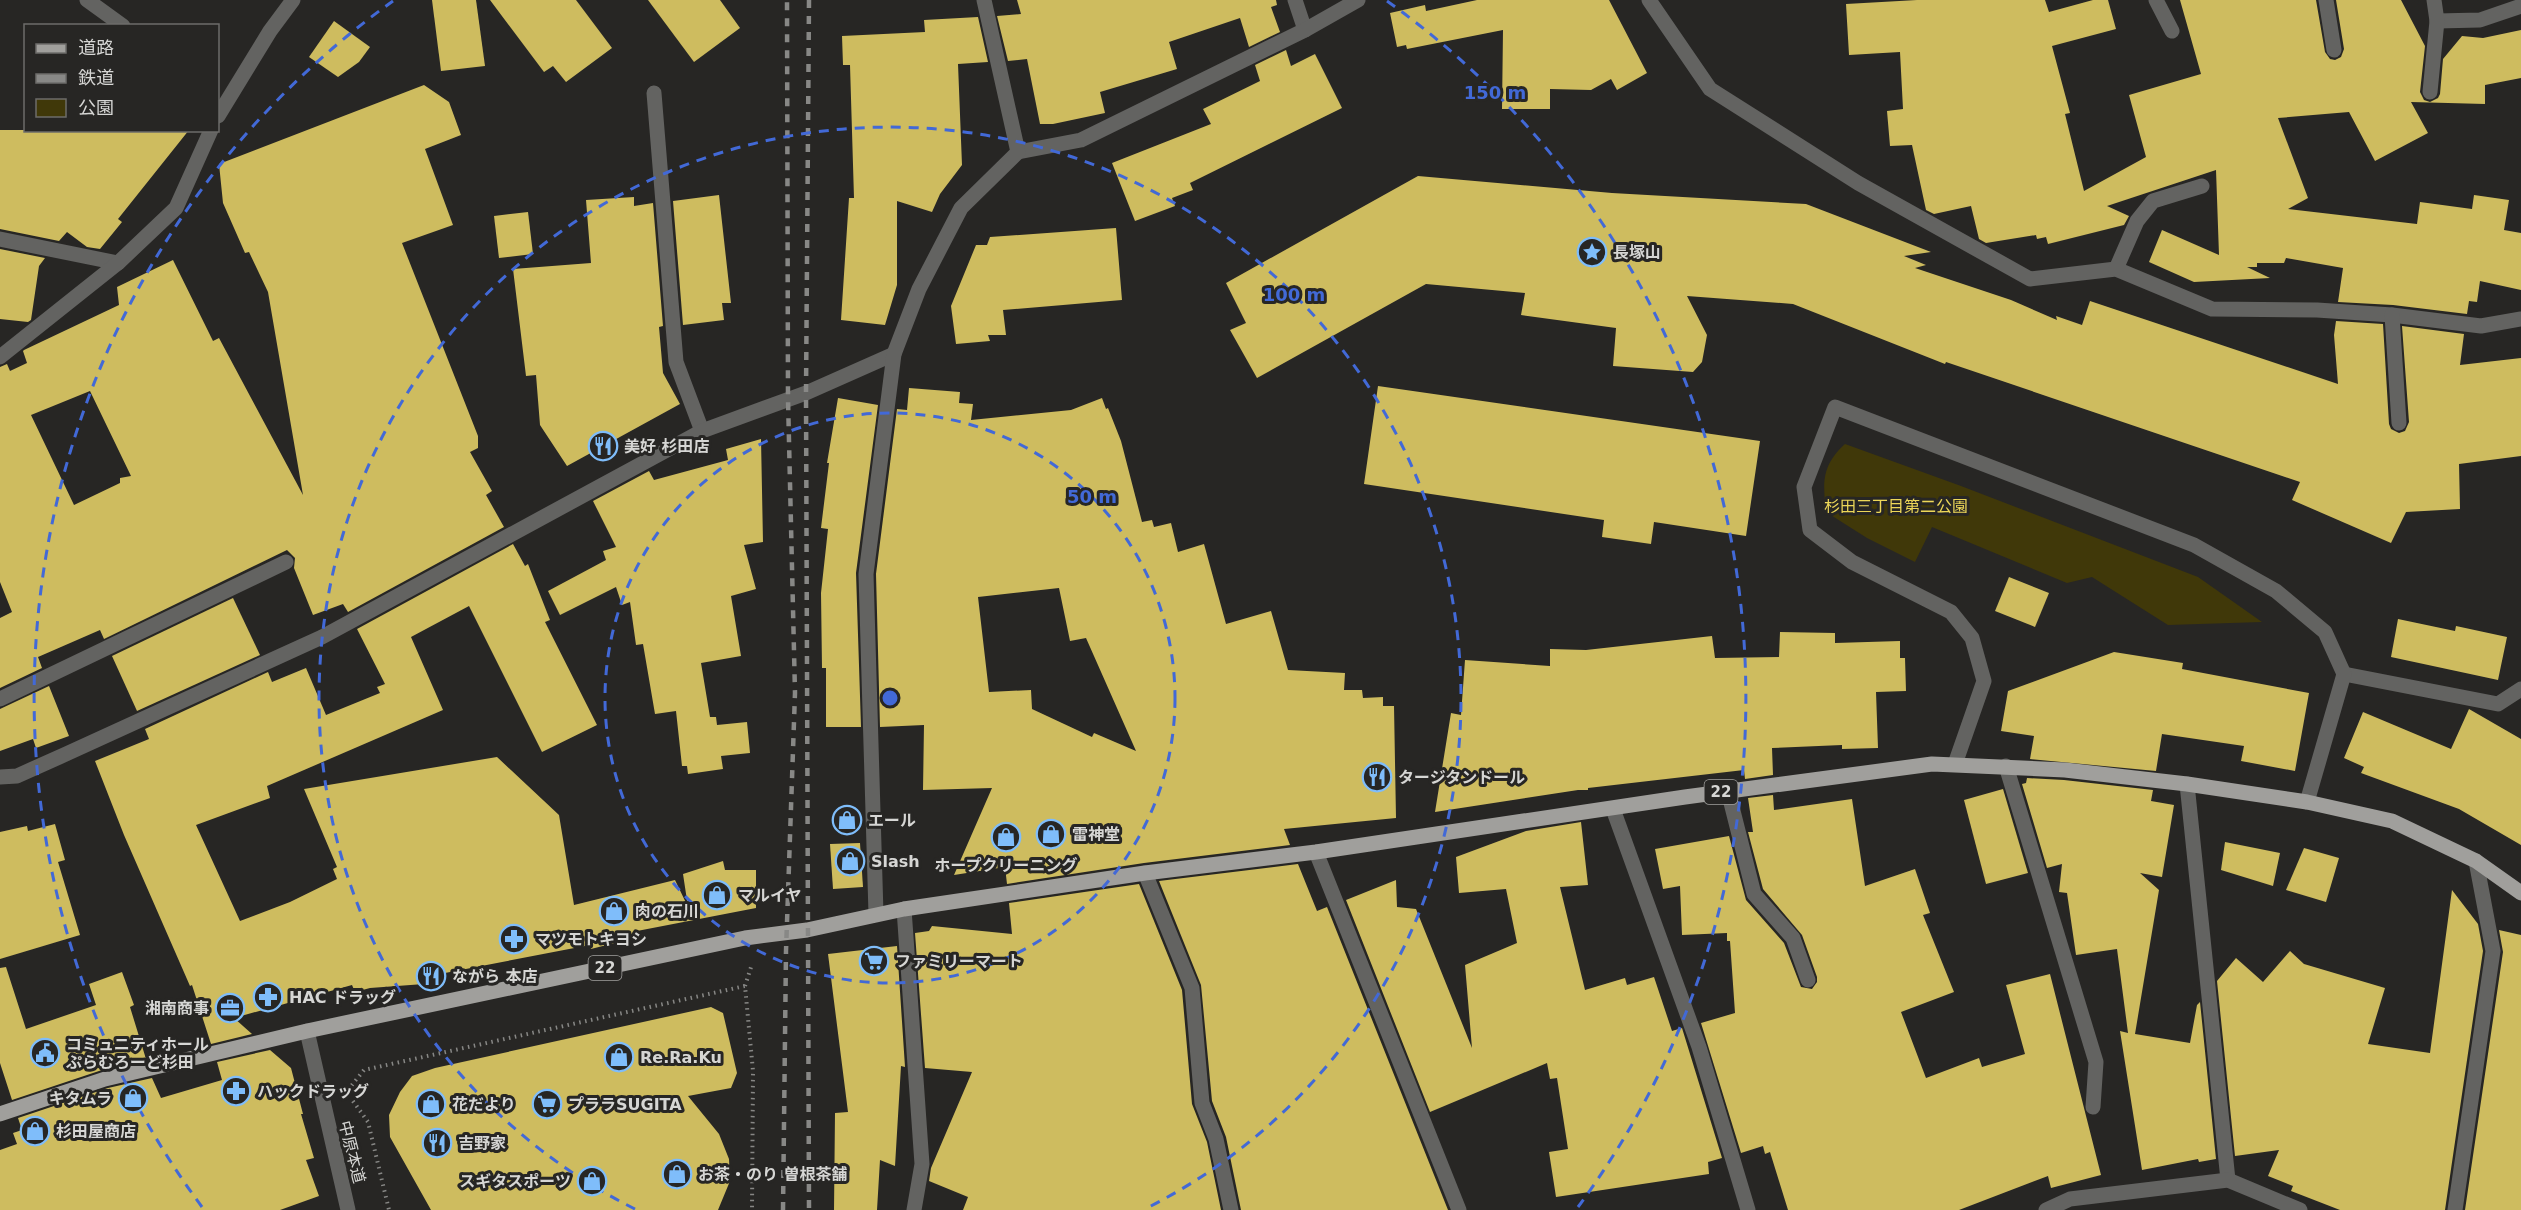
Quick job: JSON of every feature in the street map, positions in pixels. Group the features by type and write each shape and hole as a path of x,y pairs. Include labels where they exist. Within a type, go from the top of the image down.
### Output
{"main road":[{"name":"22","path":"0,1114 105,1079 307,1031 745,938 807,930 876,914 1145,873 1316,852 1728,791 1932,764 2065,770 2187,784 2307,802 2392,821 2476,861 2521,893"}],"street":[{"path":"87,0 120,24"},
{"path":"219,109 293,0"},
{"path":"984,0 1018,152"},
{"path":"1295,0 1305,30"},
{"path":"876,914 866,574 894,354 919,289 961,208 1018,152 1081,140 1305,30 1358,0"},
{"path":"1649,0 1710,89 1858,183 2030,279 2116,269 2212,309 2318,310 2392,315 2481,326 2521,319"},
{"path":"2156,0 2172,31"},
{"path":"2326,0 2334,50"},
{"path":"2430,92 2437,21 2434,0"},
{"path":"2437,21 2480,20 2521,6"},
{"path":"654,93 676,362 702,431"},
{"path":"0,357 118,263 176,208 210,132"},
{"path":"2116,269 2137,221 2152,201 2202,186"},
{"path":"0,239 118,263"},
{"path":"2392,315 2398,423"},
{"path":"0,777 17,776 322,637 702,431 806,393 894,354"},
{"path":"1955,764 1984,681 1972,638 1951,612 1852,562 1810,530 1804,487 1835,407 2194,545 2276,591 2325,632 2344,674 2307,802"},
{"path":"0,699 286,562"},
{"path":"2344,674 2498,704 2521,689"},
{"path":"2006,766 2096,1062 2093,1107"},
{"path":"2187,784 2228,1180"},
{"path":"1728,791 1754,894 1793,938 1808,980"},
{"path":"1613,809 1699,1047 1748,1210"},
{"path":"1316,852 1459,1210"},
{"path":"2454,1210 2493,951 2476,861"},
{"path":"1145,873 1192,988 1202,1103 1216,1139 1231,1210"},
{"path":"904,909 922,1164 914,1210"},
{"name":"中原本道","path":"307,1031 348,1210"},
{"path":"2046,1210 2070,1199 2228,1180 2300,1210"}],"path":[{"path":"389,1210 368,1122 346,1092 364,1070 745,986 753,1071 752,1210"}],"green space":[{"name":"杉田三丁目第二公園","path":"1845,444 2198,577 2262,622 2168,625 2092,577 2067,583 1932,527 1915,562 1867,538 1826,512 1825,475 1831,460"}],"building":[{"path":"432,0 476,0 485,66 441,71"},
{"path":"490,0 576,0 612,48 566,82 553,66 544,72"},
{"path":"648,0 720,0 740,28 694,62"},
{"path":"1017,0 1276,0 1277,5 1271,7 1280,32 1249,47 1240,18 1169,42 1177,69 1100,92 1105,113 1053,124 1040,124 1027,59 1008,61 997,16 1021,14"},
{"path":"1477,0 1609,0 1647,73 1617,90 1611,79 1591,90 1550,89 1550,109 1502,109 1503,30 1407,49 1406,45 1397,47 1390,13 1425,5 1426,11"},
{"path":"1917,0 2045,0 2049,12 2093,0 2108,0 2116,29 2052,46 2070,113 2065,114 2084,191 2146,157 2129,95 2201,74 2180,0 2316,0 2325,52 2330,59 2335,60 2341,57 2344,49 2336,0 2401,0 2425,46 2420,92 2424,100 2430,102 2438,98 2440,94 2443,59 2462,36 2483,38 2521,30 2521,78 2485,85 2485,104 2411,102 2428,133 2375,161 2349,112 2278,118 2308,198 2288,209 2417,224 2420,202 2472,209 2474,195 2509,200 2504,230 2521,233 2521,290 2480,281 2477,302 2469,301 2467,314 2393,305 2338,302 2343,268 2286,258 2284,263 2257,263 2257,267 2247,267 2270,278 2194,282 2149,262 2162,230 2219,255 2216,170 2107,206 2129,216 2124,225 2048,244 2046,237 2037,239 2036,235 1986,243 1979,239 1971,206 1934,214 1926,210 1912,145 1890,146 1887,111 1903,109 1900,52 1849,55 1846,4"},
{"path":"978,17 988,62 958,64 962,165 940,194 932,212 897,201 897,285 885,325 841,320 849,198 854,198 850,65 843,65 842,36 925,32 924,20"},
{"path":"334,21 370,47 359,62 338,77 309,57"},
{"path":"1286,50 1291,66 1315,54 1342,108 1190,183 1193,190 1172,198 1175,206 1135,221 1112,163 1211,124 1203,109 1260,81 1255,65"},
{"path":"424,85 449,102 461,135 425,149 453,225 402,243 478,436 478,448 470,452 492,491 486,495 504,527 348,612 343,604 313,615 294,568 295,558 287,550 104,639 100,630 38,657 42,668 0,688 0,618 12,612 0,582 0,367 7,364 10,371 27,363 24,350 119,305 117,287 173,260 213,341 219,338 303,495 268,292 249,252 245,253 223,203 219,164","holes":["90,391 131,476 120,478 120,483 74,505 31,415"]},
{"path":"0,130 187,132 118,219 122,222 100,249 87,247 67,232 59,241 0,229"},
{"path":"1418,176 1612,193 1806,204 1931,252 1904,256 1926,265 1915,268 2011,300 2057,320 2056,316 2082,325 2090,301 2338,384 2334,335 2336,321 2383,324 2389,424 2391,429 2399,433 2405,431 2409,422 2402,326 2464,334 2460,365 2521,358 2521,456 2459,464 2460,509 2406,512 2391,543 2292,500 2300,482 1946,362 1945,364 1793,304 1687,296 1707,335 1702,362 1693,372 1613,366 1616,328 1521,315 1525,293 1426,284 1257,378 1230,330 1246,323 1226,283"},
{"path":"719,195 731,303 722,303 724,320 683,325 673,201"},
{"path":"634,197 634,206 653,203 663,326 659,327 663,373 680,404 567,466 540,425 536,375 526,376 513,269 591,263 586,200"},
{"path":"528,212 533,254 499,258 494,216"},
{"path":"1116,228 1122,300 1003,310 1006,335 988,335 990,341 956,344 951,306 976,245 987,245 990,237"},
{"path":"0,249 45,258 39,266 31,320 28,322 0,319"},
{"path":"1378,386 1760,441 1746,536 1654,522 1651,544 1602,537 1604,520 1364,484"},
{"path":"909,388 960,392 959,403 973,404 971,420 1071,410 1102,398 1121,441 1142,522 1152,520 1154,527 1171,523 1178,552 1204,544 1226,624 1271,611 1288,670 1345,673 1344,690 1362,690 1363,698 1383,697 1383,706 1394,706 1396,818 1284,829 1290,845 1144,863 1007,884 1005,867 954,875 992,788 923,790 924,725 880,727 876,574 897,409 907,410","holes":["1059,588 1070,641 1086,638 1136,751 1094,733 1092,737 1032,709 1031,690 989,692 978,597"]},
{"path":"838,398 878,405 856,573 861,727 826,727 826,668 822,668 821,593 828,529 821,528 829,463 827,463"},
{"path":"761,439 763,542 744,545 756,589 731,596 741,656 701,663 710,717 716,717 717,725 747,722 750,753 721,756 723,769 688,774 687,766 682,766 676,711 655,714 643,644 636,645 630,602 622,605 616,587 560,615 548,591 606,560 603,551 616,547 593,501 649,471 654,480 728,460 726,449"},
{"path":"513,544 525,566 528,564 550,620 545,622 597,725 542,752 469,606 411,637 443,710 267,786 270,798 196,825 240,921 290,902 337,879 333,869 337,867 304,789 497,757 559,815 574,905 675,880 688,907 683,874 723,861 725,870 756,870 756,908 637,931 638,937 591,949 590,945 445,973 446,979 424,984 370,988 355,992 352,985 234,1018 252,1034 211,1044 192,985 190,986 124,835 95,761 149,739 145,729 268,672 272,682 306,668 326,715 380,693 377,687 385,684 357,629"},
{"path":"2009,577 2049,593 2035,627 1995,611"},
{"path":"233,598 260,655 137,711 112,656"},
{"path":"2398,619 2455,631 2456,626 2507,637 2498,680 2391,657"},
{"path":"1780,632 1835,633 1835,643 1900,641 1900,658 1905,658 1906,691 1876,692 1878,748 1842,749 1842,745 1772,748 1773,775 1745,779 1744,770 1588,788 1588,790 1435,812 1451,713 1461,715 1465,660 1550,666 1550,649 1586,650 1712,636 1715,658 1779,657"},
{"path":"2114,652 2183,663 2182,669 2309,693 2295,771 2241,761 2244,746 2162,734 2156,771 2030,759 2034,736 2001,731 2008,691"},
{"path":"49,686 69,736 36,748 33,739 0,751 0,709"},
{"path":"2469,709 2521,739 2521,845 2459,809 2361,773 2364,767 2344,758 2363,712 2451,749"},
{"path":"2027,778 2153,790 2151,801 2174,805 2162,877 2140,873 2159,890 2135,1034 2190,1043 2197,1005 2200,1002 2216,1159 2199,1162 2198,1159 2142,1170 2120,1031 2128,1033 2117,949 2076,955 2067,893 2059,892 2062,864 2047,868 2022,784 2026,783"},
{"path":"2003,789 2028,873 1986,884 1964,800"},
{"path":"1773,795 1774,810 1852,799 1865,886 1915,869 1930,913 1923,915 1954,992 1901,1012 1926,1078 1979,1058 1982,1067 2025,1054 2006,985 2050,974 2101,1175 2051,1188 2048,1176 1959,1210 1788,1210 1770,1152 1765,1154 1763,1146 1741,1153 1701,1023 1735,1013 1730,941 1727,941 1727,933 1682,935 1680,886 1663,889 1655,849 1729,836 1746,900 1784,943 1801,987 1812,989 1817,982 1817,977 1802,935 1763,889 1748,832 1753,832 1748,798"},
{"path":"1581,822 1588,885 1560,887 1585,990 1625,978 1627,985 1654,977 1672,1031 1682,1028 1722,1158 1708,1162 1709,1174 1556,1197 1549,1152 1568,1149 1557,1078 1550,1079 1547,1063 1430,1112 1346,900 1396,880 1397,907 1416,909 1472,1048 1465,965 1517,943 1506,889 1459,893 1456,857 1526,831"},
{"path":"55,824 65,860 58,862 80,935 0,959 0,832 27,826 28,831"},
{"path":"2225,842 2280,853 2273,886 2221,870"},
{"path":"860,843 863,887 833,889 830,844"},
{"path":"2304,848 2339,858 2326,902 2286,890"},
{"path":"1298,864 1317,911 1327,907 1448,1210 1241,1210 1226,1137 1212,1101 1201,985 1159,881"},
{"path":"1139,884 1182,990 1192,1104 1207,1142 1221,1210 963,1210 968,1197 929,1181 931,1168 972,1072 925,1068 915,933 929,931 932,926 1012,934 1009,903"},
{"path":"2452,890 2478,924 2483,951 2445,1210 2340,1210 2291,1191 2293,1186 2268,1176 2279,1150 2235,1156 2217,981 2236,958 2263,982 2290,951 2304,964 2385,988 2368,1044 2430,1053"},
{"path":"2499,930 2521,935 2521,1210 2465,1210 2503,952"},
{"path":"897,946 905,1067 901,1066 895,1166 880,1160 877,1210 834,1210 835,1113 848,1112 828,954"},
{"path":"6,967 26,1029 96,1005 89,984 122,972 134,1005 130,1007 146,1059 102,1070 12,1100 0,1063 0,968"},
{"name":"プララSUGITA","path":"711,1007 723,1013 737,1073 731,1088 688,1096 719,1134 729,1159 730,1181 718,1210 431,1210 390,1137 389,1115 400,1092 412,1076 435,1068"},
{"path":"270,1050 291,1068 314,1158 306,1160 319,1196 280,1210 0,1210 0,1150 17,1144 13,1133 22,1130 18,1118 108,1088 152,1078 161,1098 222,1080 217,1062"}],"railway":[{"path":"783,1210 786,951 795,693 788,399 787,0"},
{"path":"809,0 806,393 809,1210"}],"place":[{"name":"長塚山","path":"1592,252"},
{"name":"美好 杉田店","path":"603,446"},
{"name":"タージタンドール","path":"1377,777"},
{"name":"エール","path":"847,820"},
{"name":"雷神堂","path":"1051,834"},
{"name":"ホープクリーニング","path":"1006,837"},
{"name":"Slash","path":"850,861"},
{"name":"マルイヤ","path":"717,895"},
{"name":"肉の石川","path":"614,911"},
{"name":"マツモトキヨシ","path":"514,939"},
{"name":"ファミリーマート","path":"874,961"},
{"name":"ながら 本店","path":"431,976"},
{"name":"HAC ドラッグ","path":"268,997"},
{"name":"湘南商事","path":"230,1008"},
{"name":"コミュニティホール ぷらむろーど杉田","path":"45,1053"},
{"name":"Re.Ra.Ku","path":"619,1057"},
{"name":"ハックドラッグ","path":"236,1091"},
{"name":"キタムラ","path":"133,1098"},
{"name":"花だより","path":"431,1104"},
{"name":"プララSUGITA","path":"547,1104"},
{"name":"杉田屋商店","path":"35,1131"},
{"name":"吉野家","path":"437,1143"},
{"name":"お茶・のり 曽根茶舗","path":"677,1174"},
{"name":"スギタスポーツ","path":"592,1181"}]}
